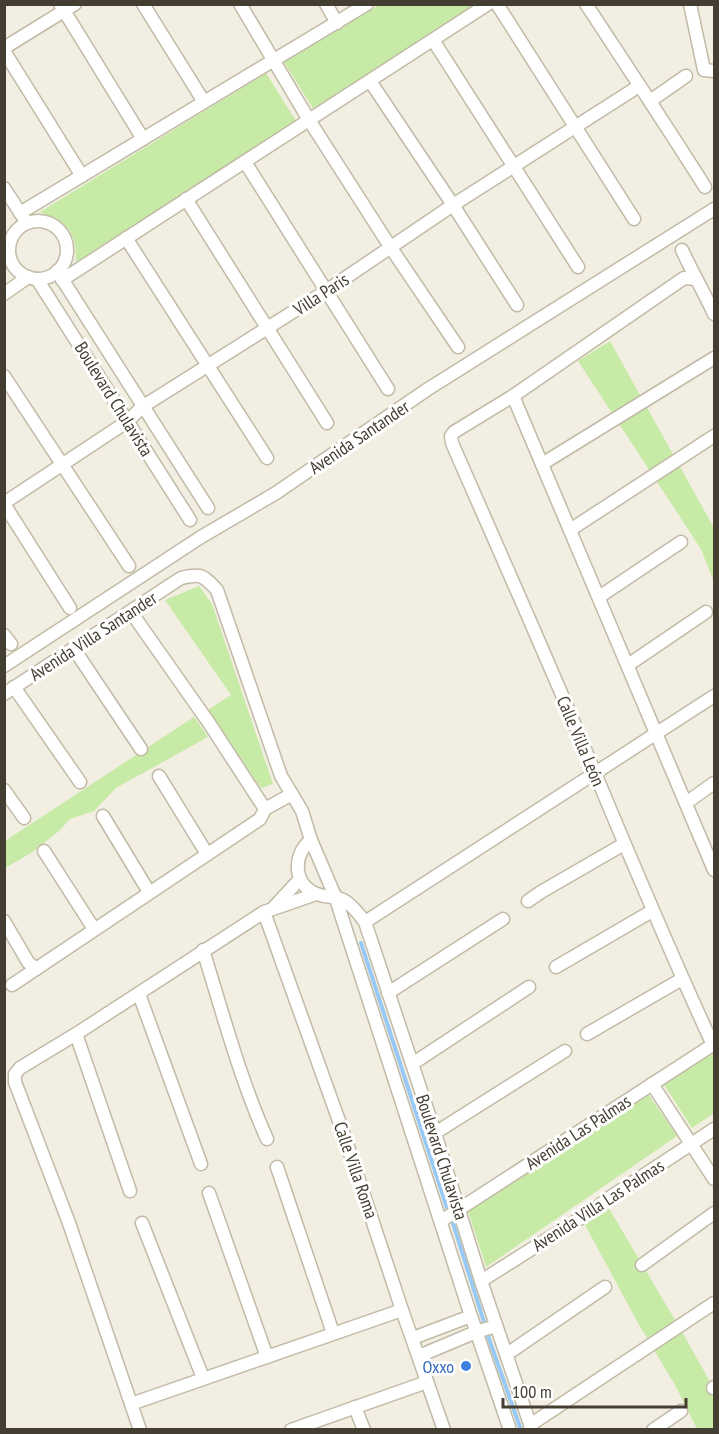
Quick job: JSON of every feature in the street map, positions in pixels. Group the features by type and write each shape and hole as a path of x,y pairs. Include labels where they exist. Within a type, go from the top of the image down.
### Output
{"street":[{"path":"143,4 204,102"},
{"path":"240,4 309,120 458,347"},
{"path":"326,4 337,23"},
{"path":"9,244 23,218 82,176 367,4"},
{"path":"4,294 32,278 60,276 126,238 488,4"},
{"path":"497,4 634,219"},
{"path":"586,4 705,187"},
{"path":"690,4 709,71"},
{"path":"82,176 4,49 66,7 143,139"},
{"path":"433,40 579,267"},
{"path":"650,101 687,76"},
{"path":"370,81 517,305"},
{"name":"Villa Paris","path":"4,504 128,421 142,407 326,291 453,205 639,86"},
{"path":"245,162 388,388"},
{"path":"4,188 23,218 47,222 62,235 66,244 66,254 60,276"},
{"path":"186,199 327,423"},
{"name":"Avenida Santander","path":"4,666 210,531 276,493 429,389 714,209"},
{"name":"Boulevard Chulavista","path":"4,223 13,265 20,272 32,278 128,421 190,520"},
{"path":"126,238 267,458"},
{"path":"682,250 714,314"},
{"name":"Boulevard Chulavista","path":"60,276 208,508"},
{"path":"696,279 684,278 513,396 714,867"},
{"path":"542,464 714,358"},
{"path":"4,376 129,566"},
{"name":"Calle Villa León","path":"513,396 454,432 451,436 452,442 652,911 714,1044"},
{"path":"570,530 714,436"},
{"path":"4,504 70,608"},
{"path":"599,597 681,542"},
{"name":"Boulevard Chulavista","path":"181,578 194,575 205,577 217,590 281,776 302,811 311,840 335,896 510,1430"},
{"name":"Avenida Villa Santander","path":"9,690 181,578"},
{"path":"131,612 209,723 265,809"},
{"path":"628,665 706,612"},
{"path":"74,649 141,749"},
{"path":"9,690 80,782"},
{"path":"365,922 714,696"},
{"path":"159,776 207,854"},
{"path":"686,803 714,783"},
{"path":"4,790 24,818"},
{"path":"12,985 260,819 265,809 292,794"},
{"path":"103,816 149,892"},
{"path":"311,840 304,845 299,855 297,867 300,879 316,894 327,897 335,896"},
{"path":"528,901 624,844"},
{"path":"44,851 94,930"},
{"path":"140,1430 69,1223 15,1082 15,1074 20,1068 268,910 300,879"},
{"path":"268,910 316,894"},
{"name":"Boulevard Chulavista","path":"335,896 348,902 365,922 481,1281 531,1427"},
{"name":"Calle Villa Roma","path":"268,910 444,1430"},
{"path":"556,967 652,911"},
{"path":"388,993 503,919"},
{"path":"4,921 28,962 36,969"},
{"path":"203,950 238,1063 267,1139"},
{"path":"587,1034 682,979"},
{"path":"412,1064 529,987"},
{"path":"139,994 201,1164"},
{"path":"76,1034 130,1191"},
{"name":"Avenida Las Palmas","path":"441,1221 714,1044"},
{"path":"435,1133 565,1051"},
{"path":"652,1084 714,1179"},
{"name":"Avenida Villa Las Palmas","path":"481,1281 714,1129"},
{"path":"277,1167 333,1333"},
{"path":"209,1193 267,1357"},
{"path":"642,1265 714,1213"},
{"path":"142,1223 203,1378"},
{"path":"507,1354 605,1287"},
{"path":"531,1427 714,1303"},
{"path":"131,1404 402,1310"},
{"path":"413,1338 471,1316"},
{"path":"419,1356 496,1326"},
{"path":"292,1429 427,1382"},
{"path":"355,1407 364,1430"},
{"path":"653,1430 681,1411"}],"green space":[{"path":"379,5 475,5 314,110 284,62"},
{"path":"266,73 296,121 76,262 76,251 68,229 64,224 40,212"},
{"path":"610,341 714,528 714,582 701,549 578,361"},
{"path":"199,586 212,604 273,784 261,788 208,710 231,695 165,600"},
{"path":"194,717 208,737 116,788 94,811 70,819 59,831 31,853 5,868 5,841"},
{"path":"714,1051 714,1113 692,1128 663,1083"},
{"path":"648,1094 677,1136 486,1267 468,1211 587,1131"},
{"path":"607,1205 714,1389 714,1429 697,1429 675,1385 638,1323 584,1223"}],"waterway":[{"path":"361,943 447,1208"},
{"path":"452,1220 484,1322"},
{"path":"488,1336 521,1430"}],"place":[{"name":"Oxxo","path":"466,1366"}]}
